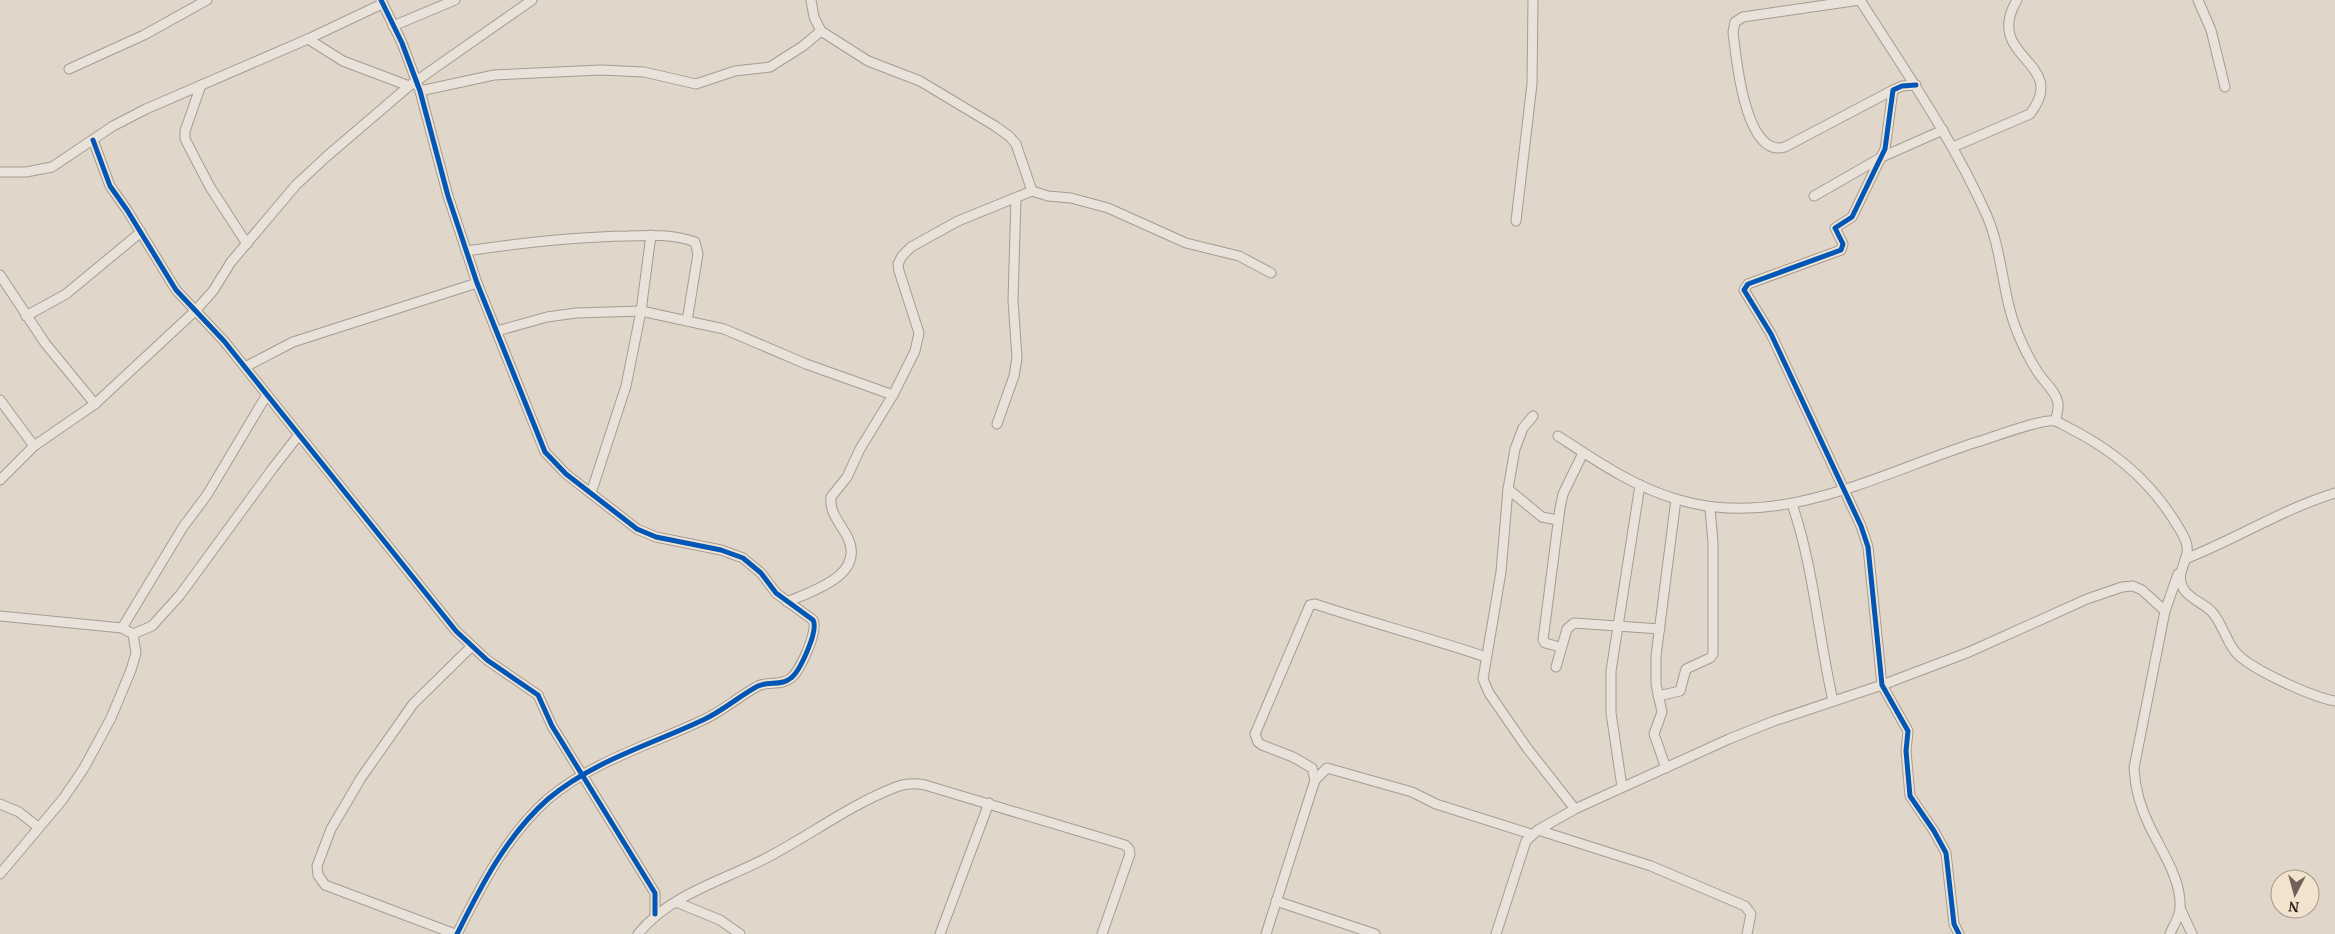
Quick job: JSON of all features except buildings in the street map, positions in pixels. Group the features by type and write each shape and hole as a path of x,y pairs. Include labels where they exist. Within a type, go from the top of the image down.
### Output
{"street":[{"path":"69,69 144,35 208,0"},
{"path":"393,26 455,0"},
{"path":"0,480 34,446 95,404 195,311 213,291 231,262 296,185 381,107 532,0"},
{"path":"1516,221 1532,84 1533,0"},
{"path":"1916,85 1902,86 1893,90 1785,147 1774,149 1767,146 1757,133 1746,108 1732,32 1735,22 1743,17 1860,0 1916,85 1953,147 1987,218 2018,334 2037,372 2056,397 2058,410 2054,421"},
{"path":"1953,147 2030,114 2040,98 2041,88 2038,72 2011,42 2009,34 2011,15 2017,0"},
{"path":"2198,0 2211,30 2225,87"},
{"path":"813,1 814,17 821,32 868,61 920,82 996,126 1016,144 1032,191"},
{"path":"0,172 26,172 52,167 113,126 146,109 308,40 381,2 393,26 413,83 420,91 448,196 477,283 545,452 566,474 637,529 656,537 721,550 743,558 761,573 776,593 816,625 812,639 791,678 784,682 761,684 706,719 614,758 582,775 549,798 523,824 504,850 485,880 456,934 325,885 318,875 317,866 331,829 356,787 412,704 471,647"},
{"path":"420,91 501,74 627,69 657,74 686,83 704,83 735,71 770,67 821,32"},
{"path":"308,40 343,61 413,83"},
{"path":"201,85 185,131 185,139 205,179 247,244"},
{"path":"1893,90 1888,141 1882,157 1852,217 1835,228 1843,244 1841,250 1744,287 1747,296 1772,334 1861,526 1868,547 1882,686 1908,732 1906,752 1910,796 1934,831 1946,854 1954,924 1959,934"},
{"path":"1814,196 1882,157 1943,130"},
{"path":"93,140 110,186 141,232 176,290 245,367 298,436 471,647 538,695 552,726 656,894 655,914"},
{"path":"787,602 838,578 846,568 850,549 848,539 832,511 830,496 847,478 860,449 893,395 915,351 919,333 898,264 902,256 911,247 958,221 1032,191 1048,196 1071,198 1108,208 1186,243 1239,256 1271,273"},
{"path":"997,424 1014,376 1018,358 1013,308 1016,198"},
{"path":"26,316 66,294 141,232"},
{"path":"466,251 566,238 651,235 689,240 695,242 698,247 688,320"},
{"path":"591,493 622,403 640,311 651,235"},
{"path":"0,275 45,344 95,404"},
{"path":"245,367 293,342 477,283"},
{"path":"497,331 547,317 569,314 640,311 724,329 806,364 893,395"},
{"path":"122,628 183,527 208,495 266,396"},
{"path":"0,400 34,446"},
{"path":"1532,416 1523,428 1515,449 1508,489 1501,572 1482,679 1489,693 1527,748 1575,810"},
{"path":"1558,436 1640,485 1676,499 1710,508 1746,509 1792,504 1844,490 1944,453 2033,425 2054,421 2097,443 2138,474 2164,506 2186,540 2188,547 2165,611 2134,768 2135,785 2140,804 2173,874 2180,908 2192,934"},
{"path":"133,634 152,626 180,595 298,436"},
{"path":"1560,647 1545,643 1543,640 1563,494 1583,452"},
{"path":"1622,787 1610,696 1617,626 1640,485"},
{"path":"1508,489 1542,517 1558,520"},
{"path":"2185,559 2216,547 2276,517 2335,493"},
{"path":"1666,768 1654,734 1662,712 1658,696 1656,656 1676,499"},
{"path":"1792,504 1812,574 1823,655 1833,701"},
{"path":"1658,696 1680,691 1686,669 1710,658 1713,654 1713,544 1710,508"},
{"path":"2179,572 2183,588 2216,616 2238,655 2261,670 2321,699 2335,701"},
{"path":"1496,934 1526,841 1535,832 1622,787 1774,721 1882,686 1968,652 2087,599 2122,587 2133,586 2142,590 2165,611"},
{"path":"1315,780 1312,768 1293,757 1262,745 1258,742 1255,734 1310,605 1315,604 1378,624 1428,637 1486,657"},
{"path":"0,616 122,628 133,634"},
{"path":"1556,667 1560,647 1567,629 1574,623 1660,629"},
{"path":"0,874 38,827 64,799 84,768 111,718 131,670 136,652 133,634"},
{"path":"1266,934 1315,780 1327,768 1378,784 1412,792 1436,804 1650,866 1745,906 1751,914 1747,934"},
{"path":"638,934 655,914 676,902 716,880 770,856 864,802 896,787 911,783 926,784 1125,845 1129,849 1130,854 1102,934"},
{"path":"940,934 989,803"},
{"path":"0,804 19,812 38,827"},
{"path":"676,902 720,920 740,934"},
{"path":"1276,902 1375,934"},
{"path":"2170,934 2180,908"}],"cycle path":[{"path":"381,0 402,43 420,91 448,196 477,283 545,452 566,474 637,529 656,537 721,550 743,558 761,573 776,593 813,620 814,625 811,641 795,674 791,678 779,683 758,686 710,716 584,774 548,799 533,813 496,862 457,934"},
{"path":"1916,85 1902,86 1893,90 1885,149 1852,217 1835,228 1843,244 1841,250 1748,284 1744,290 1771,334 1861,526 1868,547 1882,685 1908,731 1906,751 1910,796 1934,831 1946,853 1954,924 1959,934"},
{"path":"93,140 110,186 176,290 224,341 456,631 487,660 538,695 552,726 655,893 655,914"}]}
